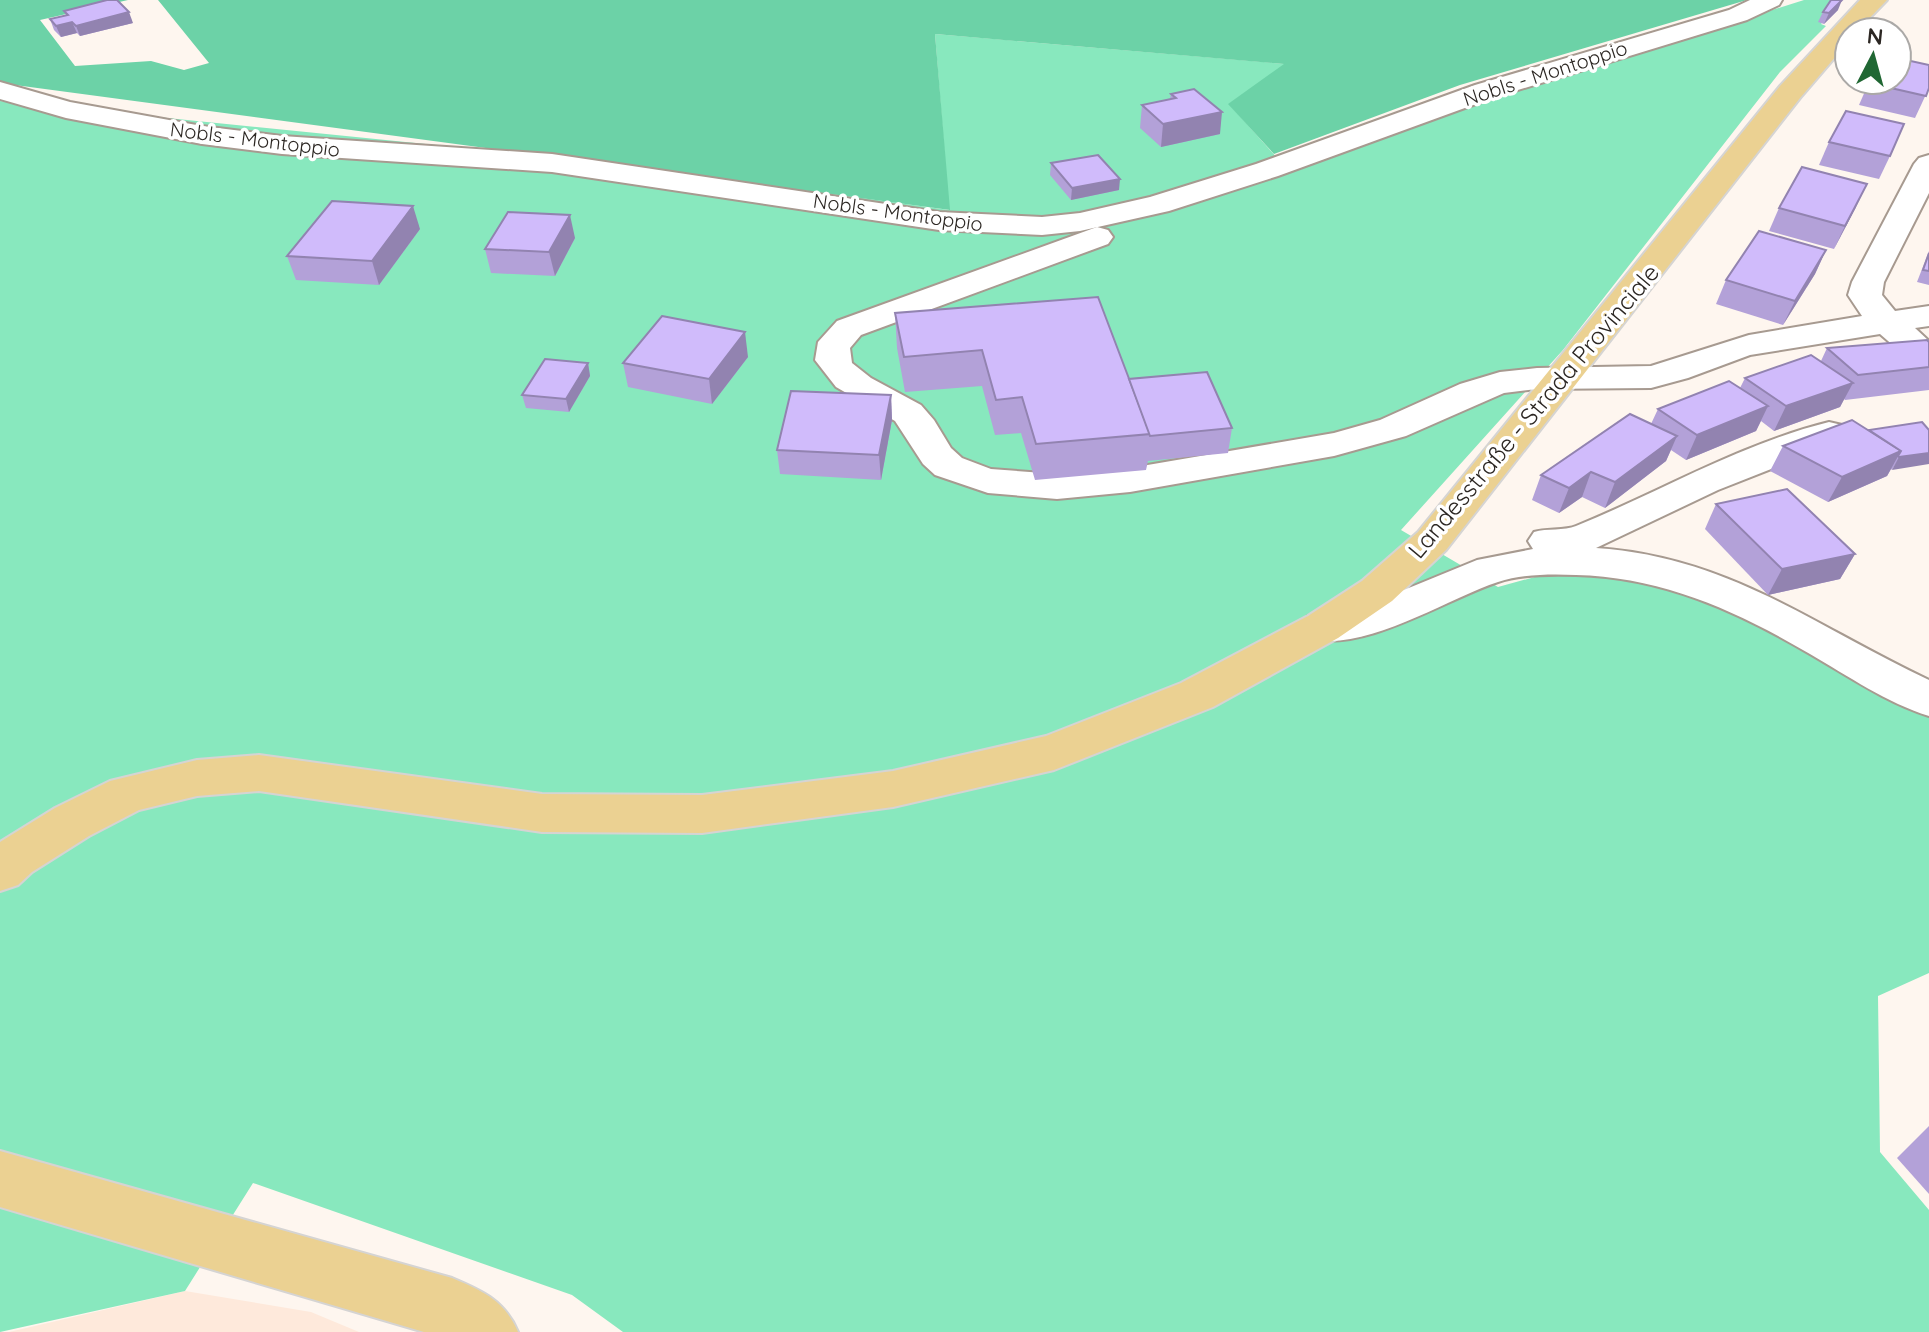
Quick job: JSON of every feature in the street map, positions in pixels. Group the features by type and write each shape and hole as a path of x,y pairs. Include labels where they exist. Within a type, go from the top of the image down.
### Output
{"main road":[{"name":"Landesstraße - Strada Provinciale","path":"0,871 14,858 72,822 127,794 197,778 259,773 542,813 702,814 893,789 1054,752 1197,695 1323,627 1377,591 1432,541 1790,92 1853,20 1875,0"},
{"path":"0,1179 452,1309 486,1332"}],"street":[{"name":"Nobls - Montoppio","path":"0,90 66,110 202,135 308,147 552,163 939,221 1042,226 1080,222 1158,204 1267,170 1485,91 1738,15 1770,0"},
{"path":"1929,164 1918,206 1868,282 1865,295 1876,312 1929,359"},
{"path":"1158,204 1155,211 1135,223 849,328 837,336 831,350 835,367 848,380 910,416 939,462 958,471 1025,484 1073,485 1301,451 1392,428 1497,384 1534,378 1634,379 1656,376 1748,345 1929,316"},
{"path":"1323,627 1387,613 1502,567 1541,541 1578,541 1716,476 1829,433"},
{"path":"1502,567 1552,560 1600,560 1677,576 1763,609 1886,680 1929,699"}],"shaded area":[{"path":"185,1291 311,1312 359,1332 9,1332"}],"green space":[{"path":"0,0 128,0 40,20 75,66 151,61 184,70 209,63 158,0 1747,0 1460,85 1274,154 1228,104 1284,64 935,34 950,210 0,83"},
{"path":"1804,0 1842,0 1821,24 1826,26 1780,72 1563,350 1401,530 1498,587 1564,569 1672,584 1929,707 1929,973 1878,996 1880,1152 1929,1210 1929,1332 623,1332 572,1295 253,1183 185,1291 0,1332 0,101 603,162 949,210 935,34 1286,64 1229,104 1287,169 1491,98"}],"building":[{"path":"117,0 129,12 76,26 72,22 56,26 50,19 68,15 64,11"},
{"path":"1831,0 1842,0 1829,13 1823,12"},
{"path":"1913,62 1929,65 1926,96 1913,93"},
{"path":"1194,89 1222,112 1163,124 1142,105 1176,98 1171,94"},
{"path":"1846,111 1904,124 1890,156 1829,142"},
{"path":"1098,155 1120,179 1072,188 1051,163"},
{"path":"1802,167 1867,184 1845,226 1779,208"},
{"path":"332,201 413,206 372,261 287,256"},
{"path":"508,212 570,215 549,252 485,249"},
{"path":"1759,231 1826,250 1795,301 1726,280"},
{"path":"1929,253 1929,271 1923,270"},
{"path":"1098,297 1150,434 1036,444 1022,397 996,400 982,350 904,357 895,313"},
{"path":"662,316 745,332 709,379 623,363"},
{"path":"1927,340 1929,367 1858,375 1827,348"},
{"path":"1811,355 1853,383 1786,406 1745,378"},
{"path":"545,359 588,363 566,399 522,395"},
{"path":"1207,372 1232,428 1150,436 1129,379"},
{"path":"1729,381 1768,406 1697,435 1658,409"},
{"path":"791,391 891,395 879,455 777,450"},
{"path":"1630,414 1677,436 1615,482 1591,472 1569,488 1541,475"},
{"path":"1852,420 1901,451 1842,477 1783,446"},
{"path":"1922,422 1929,430 1929,453 1899,457 1901,451 1869,430"},
{"path":"1787,489 1855,554 1782,569 1716,504"}]}
